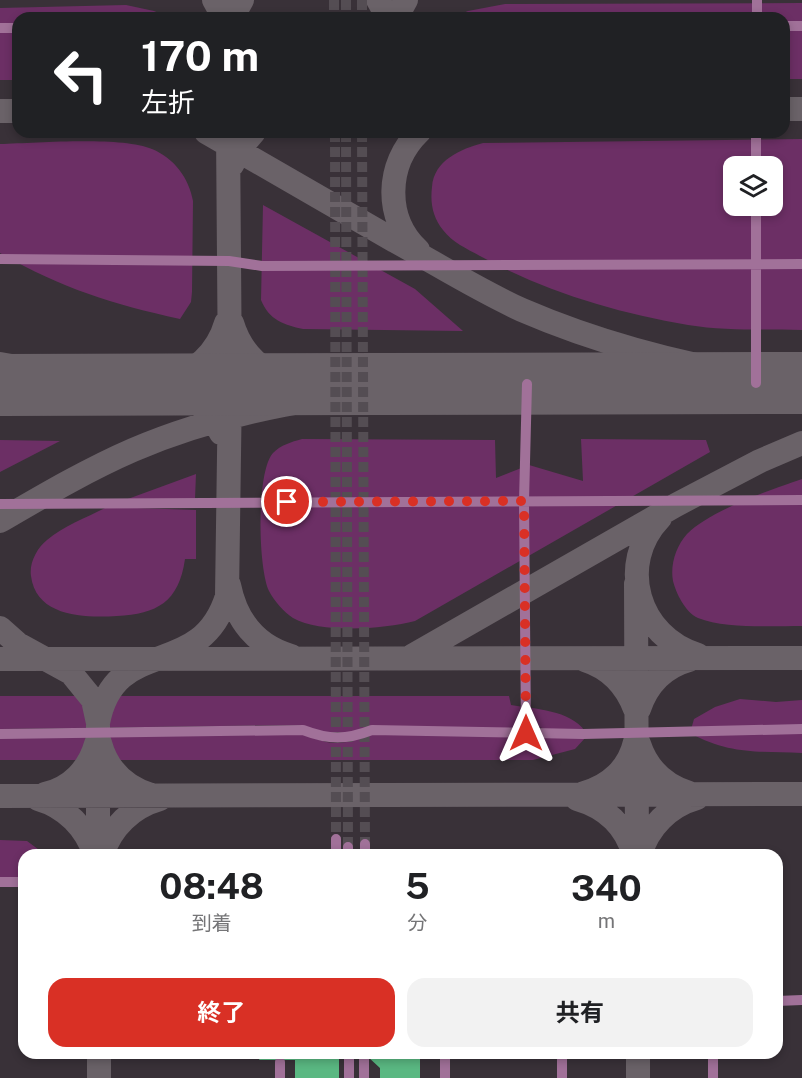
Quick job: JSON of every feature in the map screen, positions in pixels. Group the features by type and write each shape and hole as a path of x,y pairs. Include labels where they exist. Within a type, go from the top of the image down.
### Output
{"street":[{"path":"756,138 756,156"},
{"path":"756,216 756,383"},
{"path":"0,259 229,261 262,266 802,264"},
{"path":"526,733 524,501 527,384"},
{"path":"0,504 802,500"},
{"path":"0,734 303,730 331,739 350,738 372,730 583,734 802,729"},
{"path":"336,839 336,849"},
{"path":"0,882 18,882"},
{"path":"783,1001 802,1000"},
{"path":"349,1059 349,1078"},
{"path":"364,1059 364,1078"},
{"path":"445,1059 445,1078"},
{"path":"562,1059 562,1078"},
{"path":"713,1059 713,1078"},
{"path":"280,1062 280,1078"}],"shaded area":[{"path":"802,3 802,79 790,79 790,12 466,12 505,4"},
{"path":"126,5 156,12 12,12 12,80 0,80 0,8"},
{"path":"802,139 802,330 702,327 634,314 581,299 529,280 465,248 455,242 440,225 431,199 434,178 438,170 450,157 483,143"},
{"path":"78,141 120,143 152,149 174,163 188,184 193,201 191,302 180,319 87,294 44,276 0,253 0,144"},
{"path":"263,205 415,289 463,331 303,329 290,326 273,317 261,300"},
{"path":"302,439 495,440 496,478 529,465 583,481 581,439 706,440 710,452 415,621 370,628 336,628 305,623 293,618 274,599 265,579 260,520 267,463 279,448"},
{"path":"0,440 60,441 0,472"},
{"path":"196,474 195,499 125,500"},
{"path":"802,479 802,626 722,624 709,622 693,615 676,591 672,575 677,550 687,534 725,509"},
{"path":"107,507 196,510 196,559 185,559 177,586 164,603 144,612 131,615 91,616 64,612 52,607 42,600 35,590 31,576 31,566 37,551 60,530"},
{"path":"0,696 509,696 511,705 541,709 561,715 578,724 585,731 551,731 533,725 498,730 346,735 323,734 300,725 0,729"},
{"path":"740,699 776,702 802,700 802,753 758,752 732,748 718,745 690,733 694,719 715,707"},
{"path":"374,733 586,737 575,749 533,760 0,760 0,738 304,734 339,743"},
{"path":"0,840 27,841 38,849 18,849 18,878 0,878"}],"building":[{"path":"339,1059 339,1078 295,1078 295,1060 259,1060"},
{"path":"370,1059 420,1059 420,1078 380,1078 380,1068"}],"taxiway":[{"path":"214,0 221,12"},
{"path":"235,12 242,0"},
{"path":"378,0 385,12"},
{"path":"399,12 406,0"},
{"path":"790,109 802,109"},
{"path":"0,111 12,111"},
{"path":"216,138 458,277 555,324 657,356 797,383"},
{"path":"98,723 107,695 122,677 139,666 179,651 198,640 214,623 227,596 230,385 228,138"},
{"path":"232,165 249,138"},
{"path":"414,138 400,159 393,191 399,223 418,250"},
{"path":"166,383 186,373 204,360 217,344 226,323"},
{"path":"232,323 242,346 257,363 276,376 300,384"},
{"path":"0,364 74,377 196,385"},
{"path":"0,521 116,458 207,423 322,398 439,384"},
{"path":"0,388 36,385"},
{"path":"166,388 184,394 199,404 221,433"},
{"path":"412,656 676,505 760,461 802,443"},
{"path":"660,518 647,536 639,556 637,577 640,597 648,616 661,632 677,646 698,655"},
{"path":"636,584 637,849"},
{"path":"229,585 232,598 249,630 268,646 291,656"},
{"path":"0,628 18,644 71,673 93,700 98,723 98,849"},
{"path":"0,659 802,658"},
{"path":"585,660 594,663 616,678 627,692 635,709"},
{"path":"639,709 647,692 664,672 689,660"},
{"path":"584,793 602,786 617,775 628,760 635,742"},
{"path":"100,743 107,761 118,776 133,787 151,795"},
{"path":"45,794 63,787 78,776 89,762 96,744"},
{"path":"639,744 647,761 664,781 689,793"},
{"path":"0,796 802,794"},
{"path":"642,849 648,835 661,819 677,806 697,798"},
{"path":"38,799 57,807 74,820 93,849"},
{"path":"104,849 117,827 124,820 140,807 160,799"},
{"path":"577,799 597,807 613,819 626,835 632,849"},
{"path":"99,1059 99,1078"},
{"path":"638,1059 638,1078"}],"runway":[{"path":"0,385 802,383"}],"tunnel":[{"path":"334,0 334,12"},
{"path":"346,0 346,12"},
{"path":"362,0 362,12"},
{"path":"335,138 336,839"},
{"path":"346,138 348,847"},
{"path":"362,138 365,844"}],"route":[{"path":"287,502 524,501 526,733"}]}
